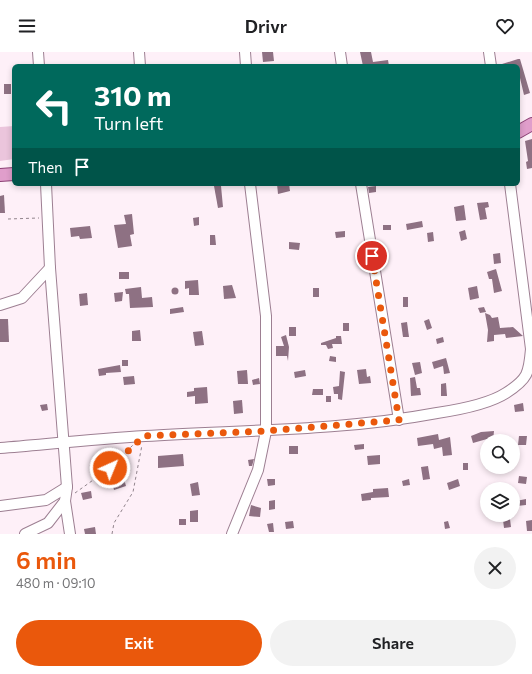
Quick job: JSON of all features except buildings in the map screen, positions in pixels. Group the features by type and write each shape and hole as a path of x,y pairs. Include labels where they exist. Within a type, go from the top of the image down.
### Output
{"main road":[{"path":"520,131 532,124"},
{"path":"0,175 12,174"}],"street":[{"path":"38,52 39,64"},
{"path":"139,52 140,64"},
{"path":"245,52 246,64"},
{"path":"340,52 342,64"},
{"path":"489,52 491,64"},
{"path":"46,186 50,268 66,487 65,501 70,534"},
{"path":"232,534 258,470 266,431 266,316 250,186"},
{"path":"361,186 399,420"},
{"path":"0,448 144,436 266,431 399,420 469,407 505,394 524,378 529,371 531,349 510,186"},
{"path":"0,305 22,298 50,268"},
{"path":"0,506 46,500 66,487"},
{"path":"25,534 48,523 65,501"}],"path":[{"path":"8,219 48,218"},
{"path":"65,501 110,468 144,436"},
{"path":"112,534 114,523 133,492 144,436"}],"shaded area":[{"path":"12,126 12,159 0,161 0,127"}],"route":[{"path":"110,468 144,436 266,431 399,420 372,256"}]}
